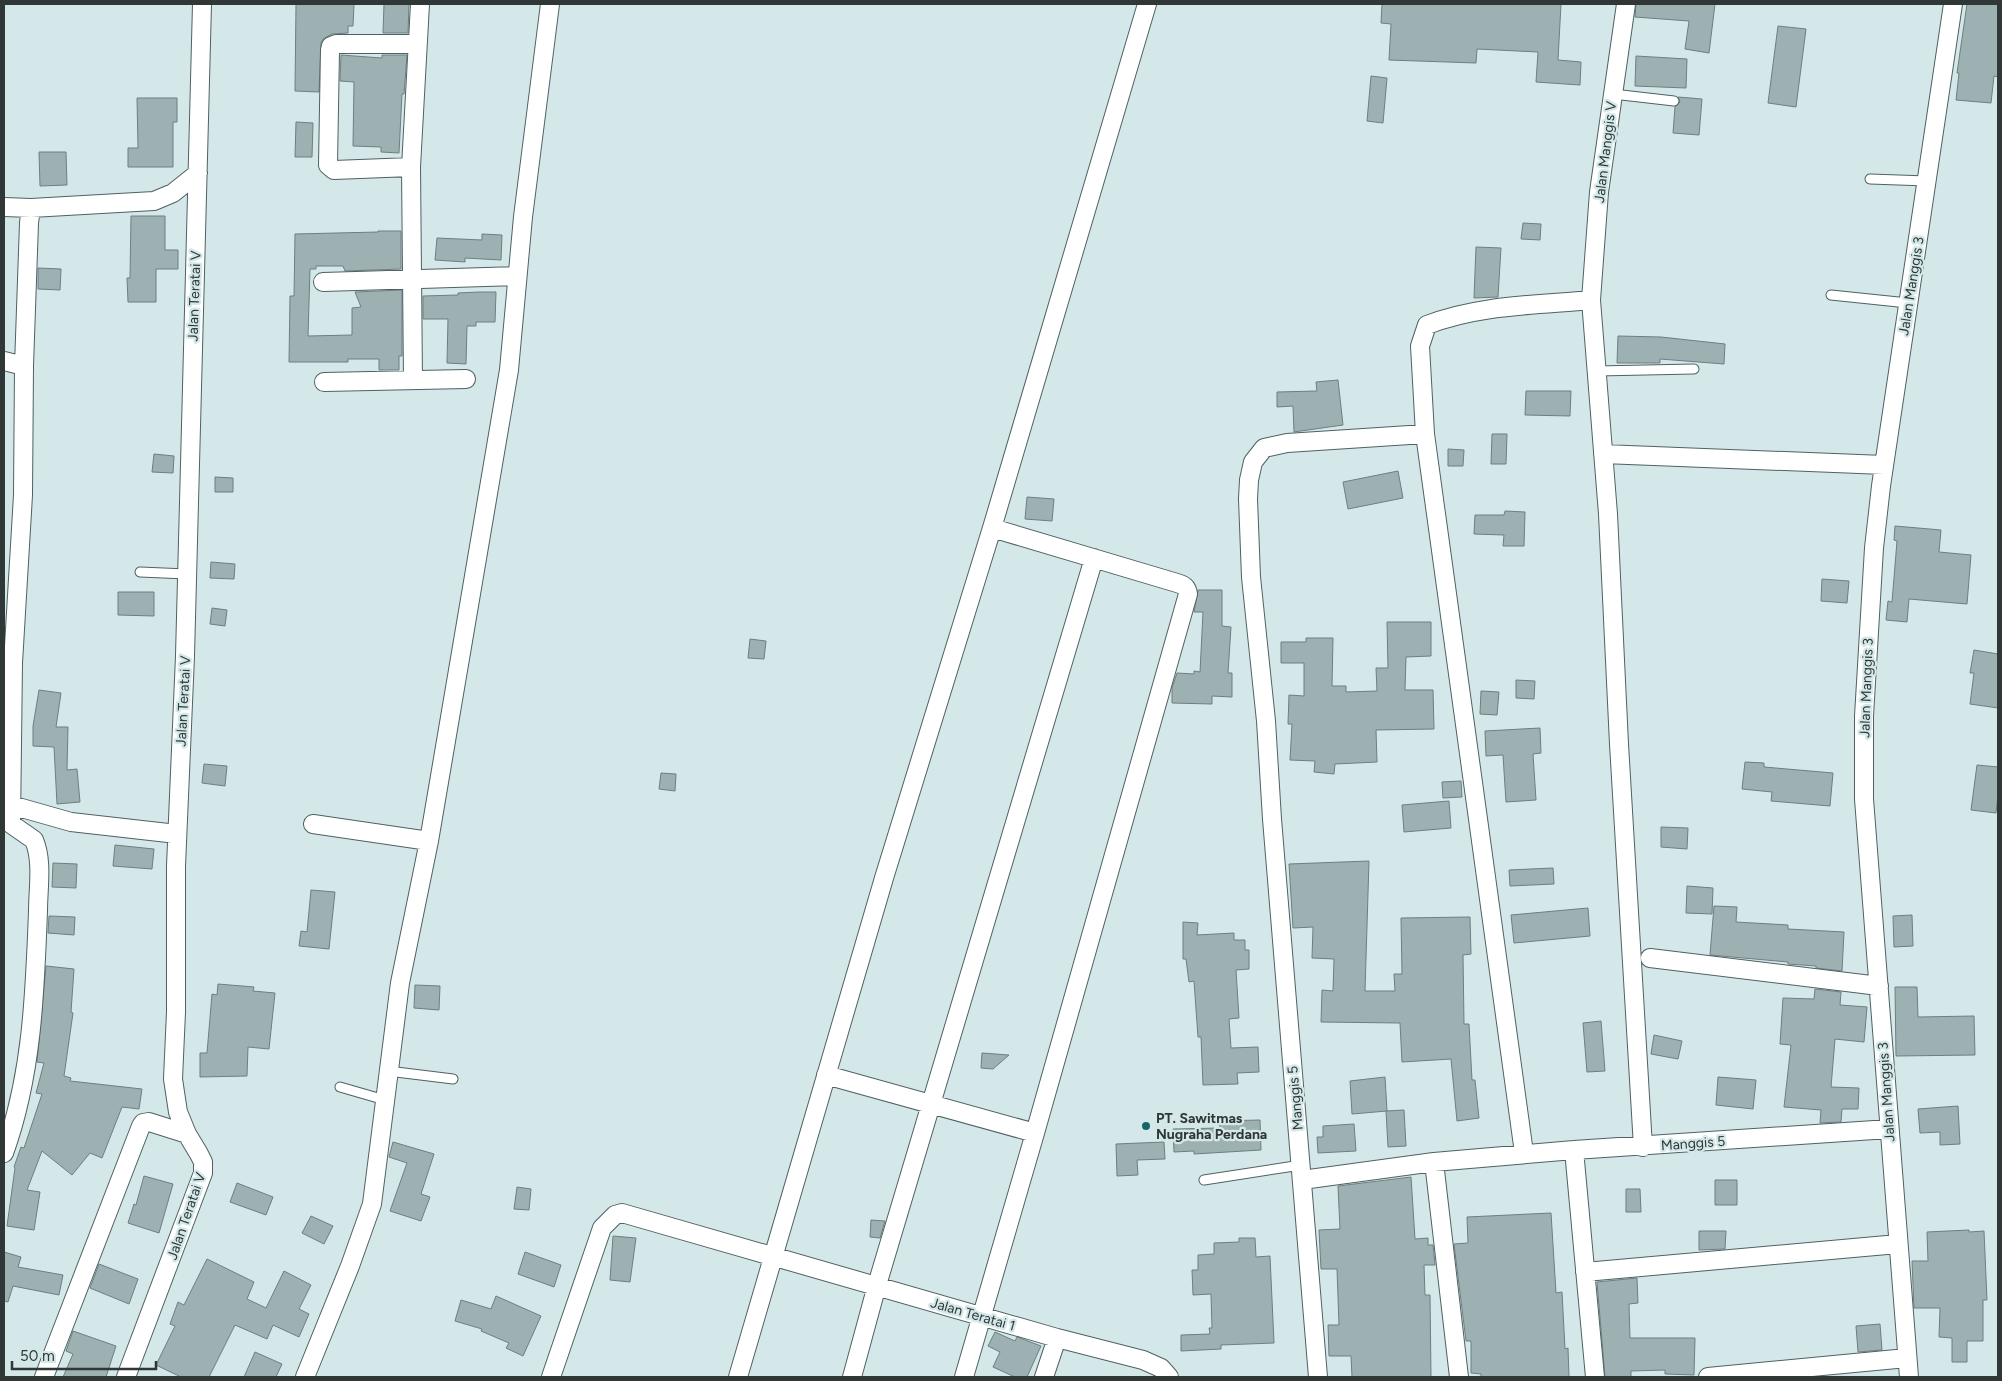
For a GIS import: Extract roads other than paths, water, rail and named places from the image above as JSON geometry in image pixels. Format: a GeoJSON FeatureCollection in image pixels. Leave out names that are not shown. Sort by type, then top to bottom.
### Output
{"type":"FeatureCollection","features":[{"type":"Feature","properties":{"kind":"street","name":"Jalan Teratai V"},"geometry":{"type":"LineString","coordinates":[[126,1377],[203,1173],[203,1162],[187,1134],[178,1112],[173,1079],[177,834],[187,574],[202,4]]}},
{"type":"Feature","properties":{"kind":"street"},"geometry":{"type":"LineString","coordinates":[[413,380],[411,167],[420,4]]}},
{"type":"Feature","properties":{"kind":"street"},"geometry":{"type":"LineString","coordinates":[[305,1377],[372,1204],[400,983],[429,841],[508,379],[524,208],[550,4]]}},
{"type":"Feature","properties":{"kind":"street"},"geometry":{"type":"LineString","coordinates":[[738,1377],[884,878],[992,528],[1147,4]]}},
{"type":"Feature","properties":{"kind":"street","name":"Jalan Manggis V"},"geometry":{"type":"LineString","coordinates":[[1626,4],[1599,192],[1591,300],[1603,454],[1643,1147]]}},
{"type":"Feature","properties":{"kind":"street","name":"Jalan Manggis 3"},"geometry":{"type":"LineString","coordinates":[[1909,1377],[1864,798],[1863,749],[1870,596],[1884,465],[1953,4]]}},
{"type":"Feature","properties":{"kind":"street"},"geometry":{"type":"LineString","coordinates":[[411,167],[330,169],[328,166],[330,50],[331,46],[336,44],[417,44]]}},
{"type":"Feature","properties":{"kind":"street"},"geometry":{"type":"LineString","coordinates":[[4,207],[31,208],[154,201],[173,193],[198,173]]}},
{"type":"Feature","properties":{"kind":"street"},"geometry":{"type":"LineString","coordinates":[[4,1153],[19,1106],[30,1041],[37,943],[39,858],[34,840],[7,824],[11,805],[9,641],[23,496],[24,366],[31,208]]}},
{"type":"Feature","properties":{"kind":"street"},"geometry":{"type":"LineString","coordinates":[[323,282],[517,276]]}},
{"type":"Feature","properties":{"kind":"street"},"geometry":{"type":"LineString","coordinates":[[1524,1153],[1425,434],[1420,346],[1427,325],[1446,317],[1476,311],[1591,300]]}},
{"type":"Feature","properties":{"kind":"street"},"geometry":{"type":"LineString","coordinates":[[4,361],[24,366]]}},
{"type":"Feature","properties":{"kind":"street"},"geometry":{"type":"LineString","coordinates":[[324,382],[466,379]]}},
{"type":"Feature","properties":{"kind":"street","name":"Manggis 5"},"geometry":{"type":"LineString","coordinates":[[1318,1377],[1272,819],[1266,720],[1251,577],[1249,480],[1253,462],[1264,448],[1287,443],[1425,434]]}},
{"type":"Feature","properties":{"kind":"street"},"geometry":{"type":"LineString","coordinates":[[1603,454],[1884,465]]}},
{"type":"Feature","properties":{"kind":"street"},"geometry":{"type":"LineString","coordinates":[[964,1377],[1188,594],[1184,585],[1178,582],[992,528]]}},
{"type":"Feature","properties":{"kind":"street"},"geometry":{"type":"LineString","coordinates":[[852,1377],[877,1285],[933,1104],[1094,558]]}},
{"type":"Feature","properties":{"kind":"street"},"geometry":{"type":"LineString","coordinates":[[11,805],[71,822],[177,834]]}},
{"type":"Feature","properties":{"kind":"street"},"geometry":{"type":"LineString","coordinates":[[313,824],[429,841]]}},
{"type":"Feature","properties":{"kind":"street"},"geometry":{"type":"LineString","coordinates":[[1650,958],[1879,986]]}},
{"type":"Feature","properties":{"kind":"street"},"geometry":{"type":"LineString","coordinates":[[826,1075],[1035,1133]]}},
{"type":"Feature","properties":{"kind":"street"},"geometry":{"type":"LineString","coordinates":[[44,1377],[141,1126],[143,1123],[149,1122],[187,1134]]}},
{"type":"Feature","properties":{"kind":"street","name":"Manggis 5"},"geometry":{"type":"LineString","coordinates":[[1301,1173],[1524,1153],[1643,1147],[1889,1129]]}},
{"type":"Feature","properties":{"kind":"street"},"geometry":{"type":"LineString","coordinates":[[1574,1150],[1595,1377]]}},
{"type":"Feature","properties":{"kind":"street"},"geometry":{"type":"LineString","coordinates":[[1434,1162],[1459,1377]]}},
{"type":"Feature","properties":{"kind":"street","name":"Jalan Teratai 1"},"geometry":{"type":"LineString","coordinates":[[551,1377],[602,1228],[615,1215],[629,1214],[1057,1338],[1143,1360],[1161,1368],[1169,1377]]}},
{"type":"Feature","properties":{"kind":"street"},"geometry":{"type":"LineString","coordinates":[[1585,1272],[1898,1244]]}},
{"type":"Feature","properties":{"kind":"street"},"geometry":{"type":"LineString","coordinates":[[1044,1377],[1057,1338]]}},
{"type":"Feature","properties":{"kind":"street"},"geometry":{"type":"LineString","coordinates":[[1708,1377],[1907,1358]]}},
{"type":"Feature","properties":{"kind":"lane"},"geometry":{"type":"LineString","coordinates":[[1613,94],[1674,101]]}},
{"type":"Feature","properties":{"kind":"lane"},"geometry":{"type":"LineString","coordinates":[[1870,179],[1927,181]]}},
{"type":"Feature","properties":{"kind":"lane"},"geometry":{"type":"LineString","coordinates":[[1831,295],[1908,303]]}},
{"type":"Feature","properties":{"kind":"lane"},"geometry":{"type":"LineString","coordinates":[[1596,371],[1694,369]]}},
{"type":"Feature","properties":{"kind":"lane"},"geometry":{"type":"LineString","coordinates":[[140,572],[187,574]]}},
{"type":"Feature","properties":{"kind":"lane"},"geometry":{"type":"LineString","coordinates":[[388,1071],[454,1079]]}},
{"type":"Feature","properties":{"kind":"lane"},"geometry":{"type":"LineString","coordinates":[[340,1087],[385,1100]]}},
{"type":"Feature","properties":{"kind":"lane"},"geometry":{"type":"LineString","coordinates":[[1204,1180],[1301,1173]]}},
{"type":"Feature","properties":{"kind":"place","name":"PT. Sawitmas Nugraha Perdana"},"geometry":{"type":"Point","coordinates":[1146,1126]}}]}
